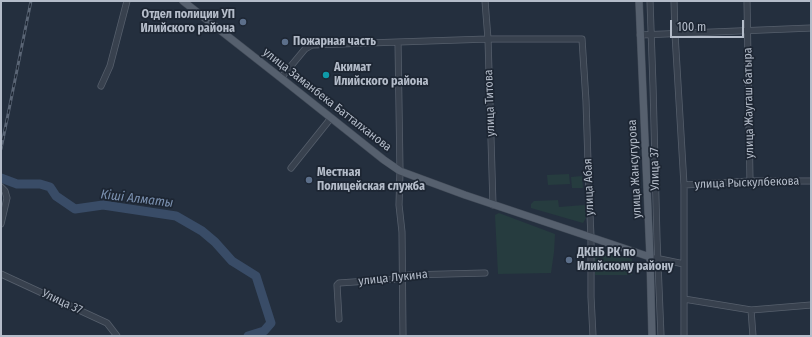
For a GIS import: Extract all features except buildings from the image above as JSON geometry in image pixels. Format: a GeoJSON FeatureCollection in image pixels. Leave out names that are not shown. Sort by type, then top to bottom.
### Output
{"type":"FeatureCollection","features":[{"type":"Feature","properties":{"kind":"main road","name":"улица Заманбека Батталханова"},"geometry":{"type":"LineString","coordinates":[[183,1],[384,160],[400,170],[493,205],[650,257]]}},
{"type":"Feature","properties":{"kind":"main road","name":"улица Жансугурова"},"geometry":{"type":"LineString","coordinates":[[639,1],[652,336]]}},
{"type":"Feature","properties":{"kind":"street"},"geometry":{"type":"LineString","coordinates":[[101,86],[110,66],[127,1]]}},
{"type":"Feature","properties":{"kind":"street","name":"улица Титова"},"geometry":{"type":"LineString","coordinates":[[486,1],[493,205]]}},
{"type":"Feature","properties":{"kind":"street","name":"Улица 37"},"geometry":{"type":"LineString","coordinates":[[650,1],[661,336]]}},
{"type":"Feature","properties":{"kind":"street"},"geometry":{"type":"LineString","coordinates":[[674,1],[674,34],[684,185],[684,336]]}},
{"type":"Feature","properties":{"kind":"street","name":"улица Жаугаш батыра"},"geometry":{"type":"LineString","coordinates":[[747,1],[750,181]]}},
{"type":"Feature","properties":{"kind":"street"},"geometry":{"type":"LineString","coordinates":[[640,35],[811,28]]}},
{"type":"Feature","properties":{"kind":"street"},"geometry":{"type":"LineString","coordinates":[[281,78],[305,49],[312,45],[488,39]]}},
{"type":"Feature","properties":{"kind":"street","name":"улица Абая"},"geometry":{"type":"LineString","coordinates":[[488,39],[582,39],[586,101],[593,336]]}},
{"type":"Feature","properties":{"kind":"street"},"geometry":{"type":"LineString","coordinates":[[398,42],[400,170],[399,205],[402,232],[403,336]]}},
{"type":"Feature","properties":{"kind":"street"},"geometry":{"type":"LineString","coordinates":[[291,168],[331,118]]}},
{"type":"Feature","properties":{"kind":"street","name":"улица Рыскулбекова"},"geometry":{"type":"LineString","coordinates":[[684,185],[750,181],[811,181]]}},
{"type":"Feature","properties":{"kind":"street"},"geometry":{"type":"LineString","coordinates":[[1,187],[5,191],[7,198],[1,224]]}},
{"type":"Feature","properties":{"kind":"street"},"geometry":{"type":"LineString","coordinates":[[650,257],[684,264]]}},
{"type":"Feature","properties":{"kind":"street","name":"улица Лукина"},"geometry":{"type":"LineString","coordinates":[[339,320],[337,286],[340,283],[397,279],[408,275],[485,273]]}},
{"type":"Feature","properties":{"kind":"street","name":"Улица 37"},"geometry":{"type":"LineString","coordinates":[[1,274],[107,323],[117,336]]}},
{"type":"Feature","properties":{"kind":"street"},"geometry":{"type":"LineString","coordinates":[[684,299],[752,310],[811,305]]}},
{"type":"Feature","properties":{"kind":"street"},"geometry":{"type":"LineString","coordinates":[[752,310],[753,336]]}},
{"type":"Feature","properties":{"kind":"green space"},"geometry":{"type":"Polygon","coordinates":[[[569,174],[570,184],[548,185],[547,175],[569,174]]]}},
{"type":"Feature","properties":{"kind":"green space"},"geometry":{"type":"Polygon","coordinates":[[[582,176],[583,188],[572,188],[571,177],[582,176]]]}},
{"type":"Feature","properties":{"kind":"green space"},"geometry":{"type":"Polygon","coordinates":[[[558,200],[559,207],[584,205],[587,207],[586,218],[583,223],[531,208],[531,204],[534,201],[558,200]]]}},
{"type":"Feature","properties":{"kind":"green space"},"geometry":{"type":"Polygon","coordinates":[[[499,213],[555,234],[551,273],[498,274],[495,215],[499,213]]]}},
{"type":"Feature","properties":{"kind":"green space"},"geometry":{"type":"Polygon","coordinates":[[[594,246],[632,259],[632,275],[595,275],[594,246]]]}},
{"type":"Feature","properties":{"kind":"waterway","name":"Кіші Алматы"},"geometry":{"type":"LineString","coordinates":[[1,178],[17,184],[40,184],[50,187],[56,196],[75,209],[103,205],[176,216],[202,231],[215,242],[232,261],[256,276],[271,323],[264,331],[248,336]]}},
{"type":"Feature","properties":{"kind":"railway"},"geometry":{"type":"LineString","coordinates":[[1,149],[31,1]]}},
{"type":"Feature","properties":{"kind":"place","name":"Отдел полиции УП Илийского района"},"geometry":{"type":"Point","coordinates":[243,22]}},
{"type":"Feature","properties":{"kind":"place","name":"Пожарная часть"},"geometry":{"type":"Point","coordinates":[285,42]}},
{"type":"Feature","properties":{"kind":"place","name":"Акимат Илийского района"},"geometry":{"type":"Point","coordinates":[326,75]}},
{"type":"Feature","properties":{"kind":"place","name":"Местная Полицейская служба"},"geometry":{"type":"Point","coordinates":[309,180]}},
{"type":"Feature","properties":{"kind":"place","name":"ДКНБ РК по Илийскому району"},"geometry":{"type":"Point","coordinates":[569,260]}}]}
